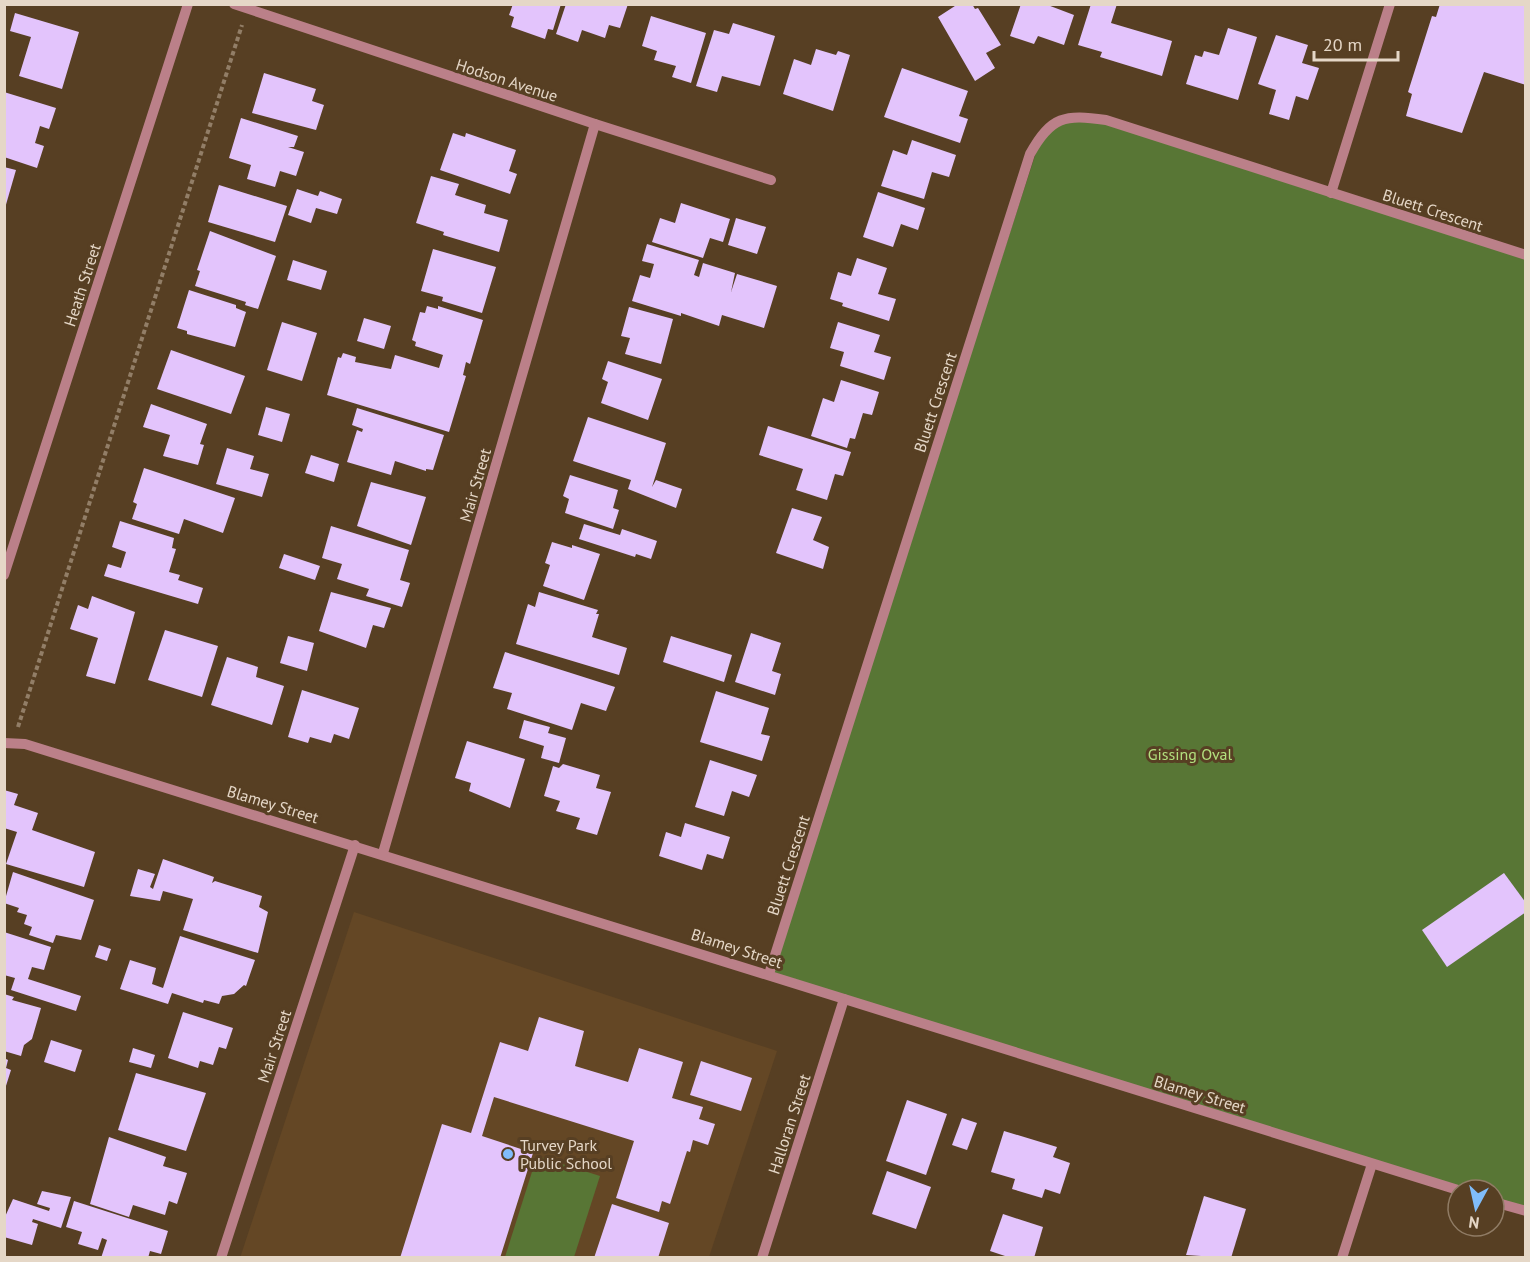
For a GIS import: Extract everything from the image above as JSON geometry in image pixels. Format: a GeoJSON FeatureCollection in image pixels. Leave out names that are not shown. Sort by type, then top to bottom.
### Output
{"type":"FeatureCollection","features":[{"type":"Feature","properties":{"kind":"street","name":"Heath Street"},"geometry":{"type":"LineString","coordinates":[[4,575],[188,4]]}},
{"type":"Feature","properties":{"kind":"street","name":"Hodson Avenue"},"geometry":{"type":"LineString","coordinates":[[234,4],[594,124],[771,180]]}},
{"type":"Feature","properties":{"kind":"street"},"geometry":{"type":"LineString","coordinates":[[1331,193],[1390,4]]}},
{"type":"Feature","properties":{"kind":"street","name":"Bluett Crescent"},"geometry":{"type":"LineString","coordinates":[[769,974],[1030,154],[1043,131],[1060,120],[1079,116],[1106,120],[1526,255]]}},
{"type":"Feature","properties":{"kind":"street","name":"Mair Street"},"geometry":{"type":"LineString","coordinates":[[383,853],[594,124]]}},
{"type":"Feature","properties":{"kind":"street","name":"Blamey Street"},"geometry":{"type":"LineString","coordinates":[[4,742],[25,744],[383,853],[1446,1186]]}},
{"type":"Feature","properties":{"kind":"street","name":"Mair Street"},"geometry":{"type":"LineString","coordinates":[[221,1257],[355,845]]}},
{"type":"Feature","properties":{"kind":"street","name":"Halloran Street"},"geometry":{"type":"LineString","coordinates":[[762,1257],[844,999]]}},
{"type":"Feature","properties":{"kind":"street"},"geometry":{"type":"LineString","coordinates":[[1342,1257],[1372,1164]]}},
{"type":"Feature","properties":{"kind":"street"},"geometry":{"type":"LineString","coordinates":[[1506,1205],[1526,1211]]}},
{"type":"Feature","properties":{"kind":"path"},"geometry":{"type":"LineString","coordinates":[[20,720],[240,31]]}},
{"type":"Feature","properties":{"kind":"shaded area","name":"Turvey Park Public School"},"geometry":{"type":"Polygon","coordinates":[[[354,912],[777,1051],[709,1257],[240,1258],[354,912]]]}},
{"type":"Feature","properties":{"kind":"green space","name":"Gissing Oval"},"geometry":{"type":"Polygon","coordinates":[[[1079,116],[1525,255],[1525,1211],[1506,1205],[1506,1178],[1446,1178],[1446,1186],[769,974],[1043,131],[1079,116]]]}},
{"type":"Feature","properties":{"kind":"green space"},"geometry":{"type":"Polygon","coordinates":[[[537,1156],[600,1176],[574,1257],[505,1257],[537,1156]]]}},
{"type":"Feature","properties":{"kind":"building"},"geometry":{"type":"Polygon","coordinates":[[[513,4],[561,4],[553,30],[548,29],[545,39],[511,27],[514,17],[509,15],[513,4]]]}},
{"type":"Feature","properties":{"kind":"building"},"geometry":{"type":"Polygon","coordinates":[[[566,4],[628,4],[620,28],[609,25],[605,38],[582,30],[578,42],[556,34],[566,4]]]}},
{"type":"Feature","properties":{"kind":"building"},"geometry":{"type":"Polygon","coordinates":[[[958,4],[972,4],[975,9],[978,8],[1001,45],[986,53],[995,68],[975,81],[938,17],[958,4]]]}},
{"type":"Feature","properties":{"kind":"building"},"geometry":{"type":"Polygon","coordinates":[[[1021,4],[1045,4],[1074,15],[1064,45],[1038,36],[1034,44],[1010,36],[1021,4]]]}},
{"type":"Feature","properties":{"kind":"building"},"geometry":{"type":"Polygon","coordinates":[[[1091,4],[1117,4],[1111,23],[1172,41],[1162,76],[1100,57],[1102,52],[1078,45],[1091,4]]]}},
{"type":"Feature","properties":{"kind":"building"},"geometry":{"type":"Polygon","coordinates":[[[1440,4],[1526,4],[1526,85],[1484,72],[1462,133],[1406,116],[1412,94],[1408,92],[1432,16],[1436,17],[1440,4]]]}},
{"type":"Feature","properties":{"kind":"building"},"geometry":{"type":"Polygon","coordinates":[[[15,13],[79,32],[62,89],[19,76],[31,37],[10,31],[15,13]]]}},
{"type":"Feature","properties":{"kind":"building"},"geometry":{"type":"Polygon","coordinates":[[[651,16],[706,33],[691,83],[672,77],[676,66],[654,60],[657,51],[642,46],[651,16]]]}},
{"type":"Feature","properties":{"kind":"building"},"geometry":{"type":"Polygon","coordinates":[[[733,23],[775,36],[760,86],[722,76],[717,92],[696,86],[714,30],[729,34],[733,23]]]}},
{"type":"Feature","properties":{"kind":"building"},"geometry":{"type":"Polygon","coordinates":[[[1228,28],[1257,37],[1238,100],[1186,84],[1195,55],[1202,57],[1204,51],[1219,55],[1228,28]]]}},
{"type":"Feature","properties":{"kind":"building"},"geometry":{"type":"Polygon","coordinates":[[[1276,35],[1308,45],[1302,63],[1319,68],[1308,100],[1296,96],[1289,120],[1269,114],[1276,90],[1258,84],[1276,35]]]}},
{"type":"Feature","properties":{"kind":"building"},"geometry":{"type":"Polygon","coordinates":[[[816,49],[836,55],[838,51],[850,55],[833,111],[783,94],[794,59],[811,65],[816,49]]]}},
{"type":"Feature","properties":{"kind":"building"},"geometry":{"type":"Polygon","coordinates":[[[902,68],[968,91],[959,116],[968,119],[960,143],[884,117],[902,68]]]}},
{"type":"Feature","properties":{"kind":"building"},"geometry":{"type":"Polygon","coordinates":[[[264,73],[316,89],[312,101],[324,105],[316,130],[252,113],[264,73]]]}},
{"type":"Feature","properties":{"kind":"building"},"geometry":{"type":"Polygon","coordinates":[[[4,92],[56,108],[49,129],[40,126],[35,143],[44,146],[37,168],[4,157],[4,92]]]}},
{"type":"Feature","properties":{"kind":"building"},"geometry":{"type":"Polygon","coordinates":[[[241,118],[298,136],[294,147],[288,147],[304,152],[296,176],[280,171],[275,187],[247,179],[251,165],[229,158],[241,118]]]}},
{"type":"Feature","properties":{"kind":"building"},"geometry":{"type":"Polygon","coordinates":[[[453,133],[465,137],[466,133],[516,150],[509,171],[517,174],[510,194],[440,170],[453,133]]]}},
{"type":"Feature","properties":{"kind":"building"},"geometry":{"type":"Polygon","coordinates":[[[912,140],[956,155],[949,177],[932,172],[924,199],[881,186],[893,150],[907,155],[912,140]]]}},
{"type":"Feature","properties":{"kind":"building"},"geometry":{"type":"Polygon","coordinates":[[[4,167],[16,170],[5,208],[4,208],[4,167]]]}},
{"type":"Feature","properties":{"kind":"building"},"geometry":{"type":"Polygon","coordinates":[[[431,176],[459,184],[455,195],[486,205],[484,213],[508,220],[499,252],[443,235],[444,232],[416,223],[431,176]]]}},
{"type":"Feature","properties":{"kind":"building"},"geometry":{"type":"Polygon","coordinates":[[[219,185],[287,206],[275,242],[208,222],[219,185]]]}},
{"type":"Feature","properties":{"kind":"building"},"geometry":{"type":"Polygon","coordinates":[[[297,189],[318,196],[320,191],[342,199],[337,214],[316,208],[311,223],[288,215],[297,189]]]}},
{"type":"Feature","properties":{"kind":"building"},"geometry":{"type":"Polygon","coordinates":[[[878,192],[925,208],[918,230],[901,224],[893,247],[863,237],[878,192]]]}},
{"type":"Feature","properties":{"kind":"building"},"geometry":{"type":"Polygon","coordinates":[[[681,203],[730,219],[723,242],[710,238],[703,258],[652,242],[660,218],[675,223],[681,203]]]}},
{"type":"Feature","properties":{"kind":"building"},"geometry":{"type":"Polygon","coordinates":[[[736,218],[766,227],[757,254],[728,245],[736,218]]]}},
{"type":"Feature","properties":{"kind":"building"},"geometry":{"type":"Polygon","coordinates":[[[210,231],[276,256],[258,309],[245,305],[246,302],[195,286],[200,271],[197,270],[210,231]]]}},
{"type":"Feature","properties":{"kind":"building"},"geometry":{"type":"Polygon","coordinates":[[[647,244],[699,260],[694,275],[699,277],[703,263],[735,273],[731,292],[737,274],[777,286],[764,328],[722,315],[719,326],[681,313],[681,316],[632,301],[640,275],[650,278],[654,264],[642,261],[647,244]]]}},
{"type":"Feature","properties":{"kind":"building"},"geometry":{"type":"Polygon","coordinates":[[[433,249],[496,267],[482,313],[442,301],[443,297],[421,291],[433,249]]]}},
{"type":"Feature","properties":{"kind":"building"},"geometry":{"type":"Polygon","coordinates":[[[857,258],[887,268],[878,294],[896,299],[889,321],[842,306],[843,303],[830,299],[838,272],[851,276],[857,258]]]}},
{"type":"Feature","properties":{"kind":"building"},"geometry":{"type":"Polygon","coordinates":[[[293,260],[327,271],[321,290],[287,280],[293,260]]]}},
{"type":"Feature","properties":{"kind":"building"},"geometry":{"type":"Polygon","coordinates":[[[189,290],[236,305],[236,308],[246,312],[235,347],[187,334],[187,331],[177,328],[189,290]]]}},
{"type":"Feature","properties":{"kind":"building"},"geometry":{"type":"Polygon","coordinates":[[[427,306],[438,309],[438,306],[483,320],[470,364],[466,362],[463,375],[466,376],[449,432],[327,395],[338,357],[341,358],[343,353],[356,357],[355,362],[391,369],[395,355],[439,368],[443,355],[415,346],[416,342],[412,340],[420,312],[425,313],[427,306]]]}},
{"type":"Feature","properties":{"kind":"building"},"geometry":{"type":"Polygon","coordinates":[[[629,307],[673,319],[661,364],[625,354],[630,338],[621,336],[629,307]]]}},
{"type":"Feature","properties":{"kind":"building"},"geometry":{"type":"Polygon","coordinates":[[[364,318],[391,326],[384,349],[357,341],[364,318]]]}},
{"type":"Feature","properties":{"kind":"building"},"geometry":{"type":"Polygon","coordinates":[[[282,322],[317,333],[302,381],[267,370],[282,322]]]}},
{"type":"Feature","properties":{"kind":"building"},"geometry":{"type":"Polygon","coordinates":[[[838,322],[880,335],[874,352],[891,357],[884,380],[840,366],[844,352],[830,348],[838,322]]]}},
{"type":"Feature","properties":{"kind":"building"},"geometry":{"type":"Polygon","coordinates":[[[171,350],[245,376],[231,414],[157,389],[171,350]]]}},
{"type":"Feature","properties":{"kind":"building"},"geometry":{"type":"Polygon","coordinates":[[[608,361],[662,379],[648,420],[601,403],[608,382],[602,379],[608,361]]]}},
{"type":"Feature","properties":{"kind":"building"},"geometry":{"type":"Polygon","coordinates":[[[841,380],[879,392],[872,415],[863,413],[855,439],[850,438],[847,448],[811,436],[823,398],[834,402],[841,380]]]}},
{"type":"Feature","properties":{"kind":"building"},"geometry":{"type":"Polygon","coordinates":[[[151,404],[207,424],[200,444],[204,445],[198,465],[163,456],[170,435],[143,427],[151,404]]]}},
{"type":"Feature","properties":{"kind":"building"},"geometry":{"type":"Polygon","coordinates":[[[266,407],[290,414],[282,442],[258,435],[266,407]]]}},
{"type":"Feature","properties":{"kind":"building"},"geometry":{"type":"Polygon","coordinates":[[[357,408],[444,435],[433,470],[426,469],[426,471],[395,461],[391,475],[347,462],[357,430],[362,432],[363,429],[352,425],[357,408]]]}},
{"type":"Feature","properties":{"kind":"building"},"geometry":{"type":"Polygon","coordinates":[[[588,417],[666,443],[652,487],[656,480],[682,489],[676,508],[628,489],[631,480],[573,461],[588,417]]]}},
{"type":"Feature","properties":{"kind":"building"},"geometry":{"type":"Polygon","coordinates":[[[768,426],[851,452],[843,476],[835,474],[827,500],[796,490],[803,469],[759,455],[768,426]]]}},
{"type":"Feature","properties":{"kind":"building"},"geometry":{"type":"Polygon","coordinates":[[[227,448],[254,456],[250,469],[269,474],[262,497],[216,484],[227,448]]]}},
{"type":"Feature","properties":{"kind":"building"},"geometry":{"type":"Polygon","coordinates":[[[311,455],[339,464],[334,482],[305,473],[311,455]]]}},
{"type":"Feature","properties":{"kind":"building"},"geometry":{"type":"Polygon","coordinates":[[[144,468],[235,498],[223,533],[184,519],[179,534],[132,519],[137,504],[133,502],[144,468]]]}},
{"type":"Feature","properties":{"kind":"building"},"geometry":{"type":"Polygon","coordinates":[[[570,475],[618,490],[613,508],[619,510],[613,529],[565,513],[569,499],[563,496],[570,475]]]}},
{"type":"Feature","properties":{"kind":"building"},"geometry":{"type":"Polygon","coordinates":[[[371,482],[426,497],[411,545],[357,526],[371,482]]]}},
{"type":"Feature","properties":{"kind":"building"},"geometry":{"type":"Polygon","coordinates":[[[792,508],[822,517],[813,540],[829,547],[823,569],[776,553],[792,508]]]}},
{"type":"Feature","properties":{"kind":"building"},"geometry":{"type":"Polygon","coordinates":[[[120,521],[174,538],[172,548],[176,549],[169,572],[180,575],[178,580],[203,588],[198,604],[104,576],[108,564],[121,568],[126,552],[112,547],[120,521]]]}},
{"type":"Feature","properties":{"kind":"building"},"geometry":{"type":"Polygon","coordinates":[[[584,524],[620,535],[622,529],[657,541],[651,559],[636,554],[635,557],[579,539],[584,524]]]}},
{"type":"Feature","properties":{"kind":"building"},"geometry":{"type":"Polygon","coordinates":[[[331,526],[409,550],[400,580],[410,583],[402,607],[366,596],[369,589],[337,579],[342,564],[322,558],[331,526]]]}},
{"type":"Feature","properties":{"kind":"building"},"geometry":{"type":"Polygon","coordinates":[[[552,542],[572,548],[572,545],[600,554],[584,600],[543,586],[550,565],[545,563],[552,542]]]}},
{"type":"Feature","properties":{"kind":"building"},"geometry":{"type":"Polygon","coordinates":[[[284,554],[320,566],[315,580],[279,568],[284,554]]]}},
{"type":"Feature","properties":{"kind":"building"},"geometry":{"type":"Polygon","coordinates":[[[331,592],[391,608],[384,628],[373,625],[366,648],[319,631],[331,592]]]}},
{"type":"Feature","properties":{"kind":"building"},"geometry":{"type":"Polygon","coordinates":[[[539,592],[598,610],[596,614],[599,614],[592,637],[627,648],[619,675],[516,644],[528,604],[535,607],[539,592]]]}},
{"type":"Feature","properties":{"kind":"building"},"geometry":{"type":"Polygon","coordinates":[[[92,596],[135,612],[115,684],[86,676],[98,638],[70,629],[78,605],[88,609],[92,596]]]}},
{"type":"Feature","properties":{"kind":"building"},"geometry":{"type":"Polygon","coordinates":[[[165,630],[218,646],[202,697],[148,680],[165,630]]]}},
{"type":"Feature","properties":{"kind":"building"},"geometry":{"type":"Polygon","coordinates":[[[751,633],[781,643],[772,671],[781,674],[775,695],[735,682],[751,633]]]}},
{"type":"Feature","properties":{"kind":"building"},"geometry":{"type":"Polygon","coordinates":[[[288,636],[314,643],[307,671],[280,663],[288,636]]]}},
{"type":"Feature","properties":{"kind":"building"},"geometry":{"type":"Polygon","coordinates":[[[671,636],[732,655],[724,682],[663,662],[671,636]]]}},
{"type":"Feature","properties":{"kind":"building"},"geometry":{"type":"Polygon","coordinates":[[[505,652],[615,687],[606,711],[581,703],[572,730],[507,709],[512,693],[493,688],[505,652]]]}},
{"type":"Feature","properties":{"kind":"building"},"geometry":{"type":"Polygon","coordinates":[[[227,657],[258,667],[256,677],[284,686],[272,725],[211,705],[227,657]]]}},
{"type":"Feature","properties":{"kind":"building"},"geometry":{"type":"Polygon","coordinates":[[[302,690],[359,708],[349,739],[334,734],[331,743],[310,737],[308,743],[288,737],[302,690]]]}},
{"type":"Feature","properties":{"kind":"building"},"geometry":{"type":"Polygon","coordinates":[[[716,691],[769,708],[761,734],[770,736],[762,761],[700,742],[716,691]]]}},
{"type":"Feature","properties":{"kind":"building"},"geometry":{"type":"Polygon","coordinates":[[[524,720],[550,727],[548,733],[566,738],[559,763],[541,758],[544,746],[519,738],[524,720]]]}},
{"type":"Feature","properties":{"kind":"building"},"geometry":{"type":"Polygon","coordinates":[[[467,741],[525,759],[510,808],[469,791],[471,783],[455,778],[467,741]]]}},
{"type":"Feature","properties":{"kind":"building"},"geometry":{"type":"Polygon","coordinates":[[[710,760],[757,775],[749,797],[732,791],[724,816],[695,807],[710,760]]]}},
{"type":"Feature","properties":{"kind":"building"},"geometry":{"type":"Polygon","coordinates":[[[563,764],[600,775],[596,788],[611,792],[597,835],[576,829],[580,818],[556,811],[560,801],[544,796],[553,766],[559,768],[563,764]]]}},
{"type":"Feature","properties":{"kind":"building"},"geometry":{"type":"Polygon","coordinates":[[[4,790],[18,794],[14,805],[38,813],[32,830],[95,852],[84,887],[6,864],[17,832],[4,828],[4,790]]]}},
{"type":"Feature","properties":{"kind":"building"},"geometry":{"type":"Polygon","coordinates":[[[685,823],[730,837],[723,859],[707,854],[702,870],[659,856],[666,832],[681,837],[685,823]]]}},
{"type":"Feature","properties":{"kind":"building"},"geometry":{"type":"Polygon","coordinates":[[[163,859],[214,877],[212,883],[215,881],[262,896],[259,907],[268,912],[258,953],[183,930],[193,899],[163,891],[160,901],[130,896],[138,869],[155,874],[150,887],[153,889],[163,859]]]}},
{"type":"Feature","properties":{"kind":"building"},"geometry":{"type":"Polygon","coordinates":[[[13,872],[94,900],[81,940],[56,935],[53,943],[29,935],[32,927],[24,924],[27,915],[17,912],[19,908],[4,903],[13,872]]]}},
{"type":"Feature","properties":{"kind":"building"},"geometry":{"type":"Polygon","coordinates":[[[1504,873],[1526,903],[1526,912],[1447,967],[1422,930],[1504,873]]]}},
{"type":"Feature","properties":{"kind":"building"},"geometry":{"type":"Polygon","coordinates":[[[4,932],[51,947],[44,970],[32,967],[28,979],[81,996],[76,1011],[11,990],[15,978],[4,975],[4,932]]]}},
{"type":"Feature","properties":{"kind":"building"},"geometry":{"type":"Polygon","coordinates":[[[180,936],[255,960],[246,986],[244,985],[234,994],[222,996],[219,1004],[204,1000],[203,1003],[172,993],[168,1004],[120,989],[130,960],[156,968],[152,984],[163,988],[180,936]]]}},
{"type":"Feature","properties":{"kind":"building"},"geometry":{"type":"Polygon","coordinates":[[[99,945],[111,949],[107,961],[95,957],[99,945]]]}},
{"type":"Feature","properties":{"kind":"building"},"geometry":{"type":"Polygon","coordinates":[[[4,994],[14,997],[12,1000],[41,1008],[32,1039],[24,1045],[21,1056],[4,1051],[4,994]]]}},
{"type":"Feature","properties":{"kind":"building"},"geometry":{"type":"Polygon","coordinates":[[[183,1012],[233,1028],[226,1049],[219,1047],[213,1065],[200,1061],[198,1068],[168,1058],[183,1012]]]}},
{"type":"Feature","properties":{"kind":"building"},"geometry":{"type":"Polygon","coordinates":[[[539,1017],[584,1031],[575,1066],[628,1082],[639,1048],[683,1062],[672,1098],[703,1107],[699,1119],[715,1124],[708,1145],[693,1140],[690,1152],[687,1151],[670,1204],[662,1201],[659,1212],[616,1198],[634,1141],[494,1097],[482,1136],[533,1153],[500,1258],[400,1258],[442,1124],[471,1133],[500,1042],[528,1051],[539,1017]]]}},
{"type":"Feature","properties":{"kind":"building"},"geometry":{"type":"Polygon","coordinates":[[[51,1040],[82,1050],[75,1072],[44,1062],[51,1040]]]}},
{"type":"Feature","properties":{"kind":"building"},"geometry":{"type":"Polygon","coordinates":[[[133,1048],[155,1055],[151,1068],[129,1062],[133,1048]]]}},
{"type":"Feature","properties":{"kind":"building"},"geometry":{"type":"Polygon","coordinates":[[[4,1058],[8,1060],[6,1068],[11,1070],[5,1089],[4,1058]]]}},
{"type":"Feature","properties":{"kind":"building"},"geometry":{"type":"Polygon","coordinates":[[[701,1061],[752,1078],[741,1111],[690,1095],[701,1061]]]}},
{"type":"Feature","properties":{"kind":"building"},"geometry":{"type":"Polygon","coordinates":[[[136,1073],[206,1093],[186,1151],[118,1130],[136,1073]]]}},
{"type":"Feature","properties":{"kind":"building"},"geometry":{"type":"Polygon","coordinates":[[[907,1100],[947,1114],[926,1175],[886,1161],[907,1100]]]}},
{"type":"Feature","properties":{"kind":"building"},"geometry":{"type":"Polygon","coordinates":[[[962,1118],[977,1123],[967,1150],[952,1145],[962,1118]]]}},
{"type":"Feature","properties":{"kind":"building"},"geometry":{"type":"Polygon","coordinates":[[[1004,1131],[1057,1147],[1053,1157],[1070,1163],[1060,1194],[1045,1189],[1042,1198],[1012,1189],[1015,1179],[991,1172],[1004,1131]]]}},
{"type":"Feature","properties":{"kind":"building"},"geometry":{"type":"Polygon","coordinates":[[[109,1137],[166,1157],[163,1166],[187,1173],[177,1204],[169,1201],[165,1215],[133,1205],[129,1217],[90,1204],[109,1137]]]}},
{"type":"Feature","properties":{"kind":"building"},"geometry":{"type":"Polygon","coordinates":[[[887,1171],[931,1187],[916,1229],[872,1214],[887,1171]]]}},
{"type":"Feature","properties":{"kind":"building"},"geometry":{"type":"Polygon","coordinates":[[[42,1191],[71,1197],[61,1228],[33,1219],[32,1222],[38,1224],[32,1245],[4,1237],[4,1219],[13,1199],[49,1211],[50,1208],[37,1204],[42,1191]]]}},
{"type":"Feature","properties":{"kind":"building"},"geometry":{"type":"Polygon","coordinates":[[[1204,1196],[1246,1209],[1231,1258],[1186,1255],[1204,1196]]]}},
{"type":"Feature","properties":{"kind":"building"},"geometry":{"type":"Polygon","coordinates":[[[74,1201],[168,1231],[161,1254],[150,1251],[148,1258],[101,1258],[107,1240],[102,1238],[98,1250],[78,1244],[82,1232],[66,1227],[74,1201]]]}},
{"type":"Feature","properties":{"kind":"building"},"geometry":{"type":"Polygon","coordinates":[[[612,1204],[669,1223],[658,1258],[594,1258],[612,1204]]]}},
{"type":"Feature","properties":{"kind":"building"},"geometry":{"type":"Polygon","coordinates":[[[1003,1214],[1043,1227],[1034,1258],[1011,1258],[990,1251],[1003,1214]]]}},
{"type":"Feature","properties":{"kind":"place","name":"Turvey Park Public School"},"geometry":{"type":"Point","coordinates":[508,1154]}}]}
